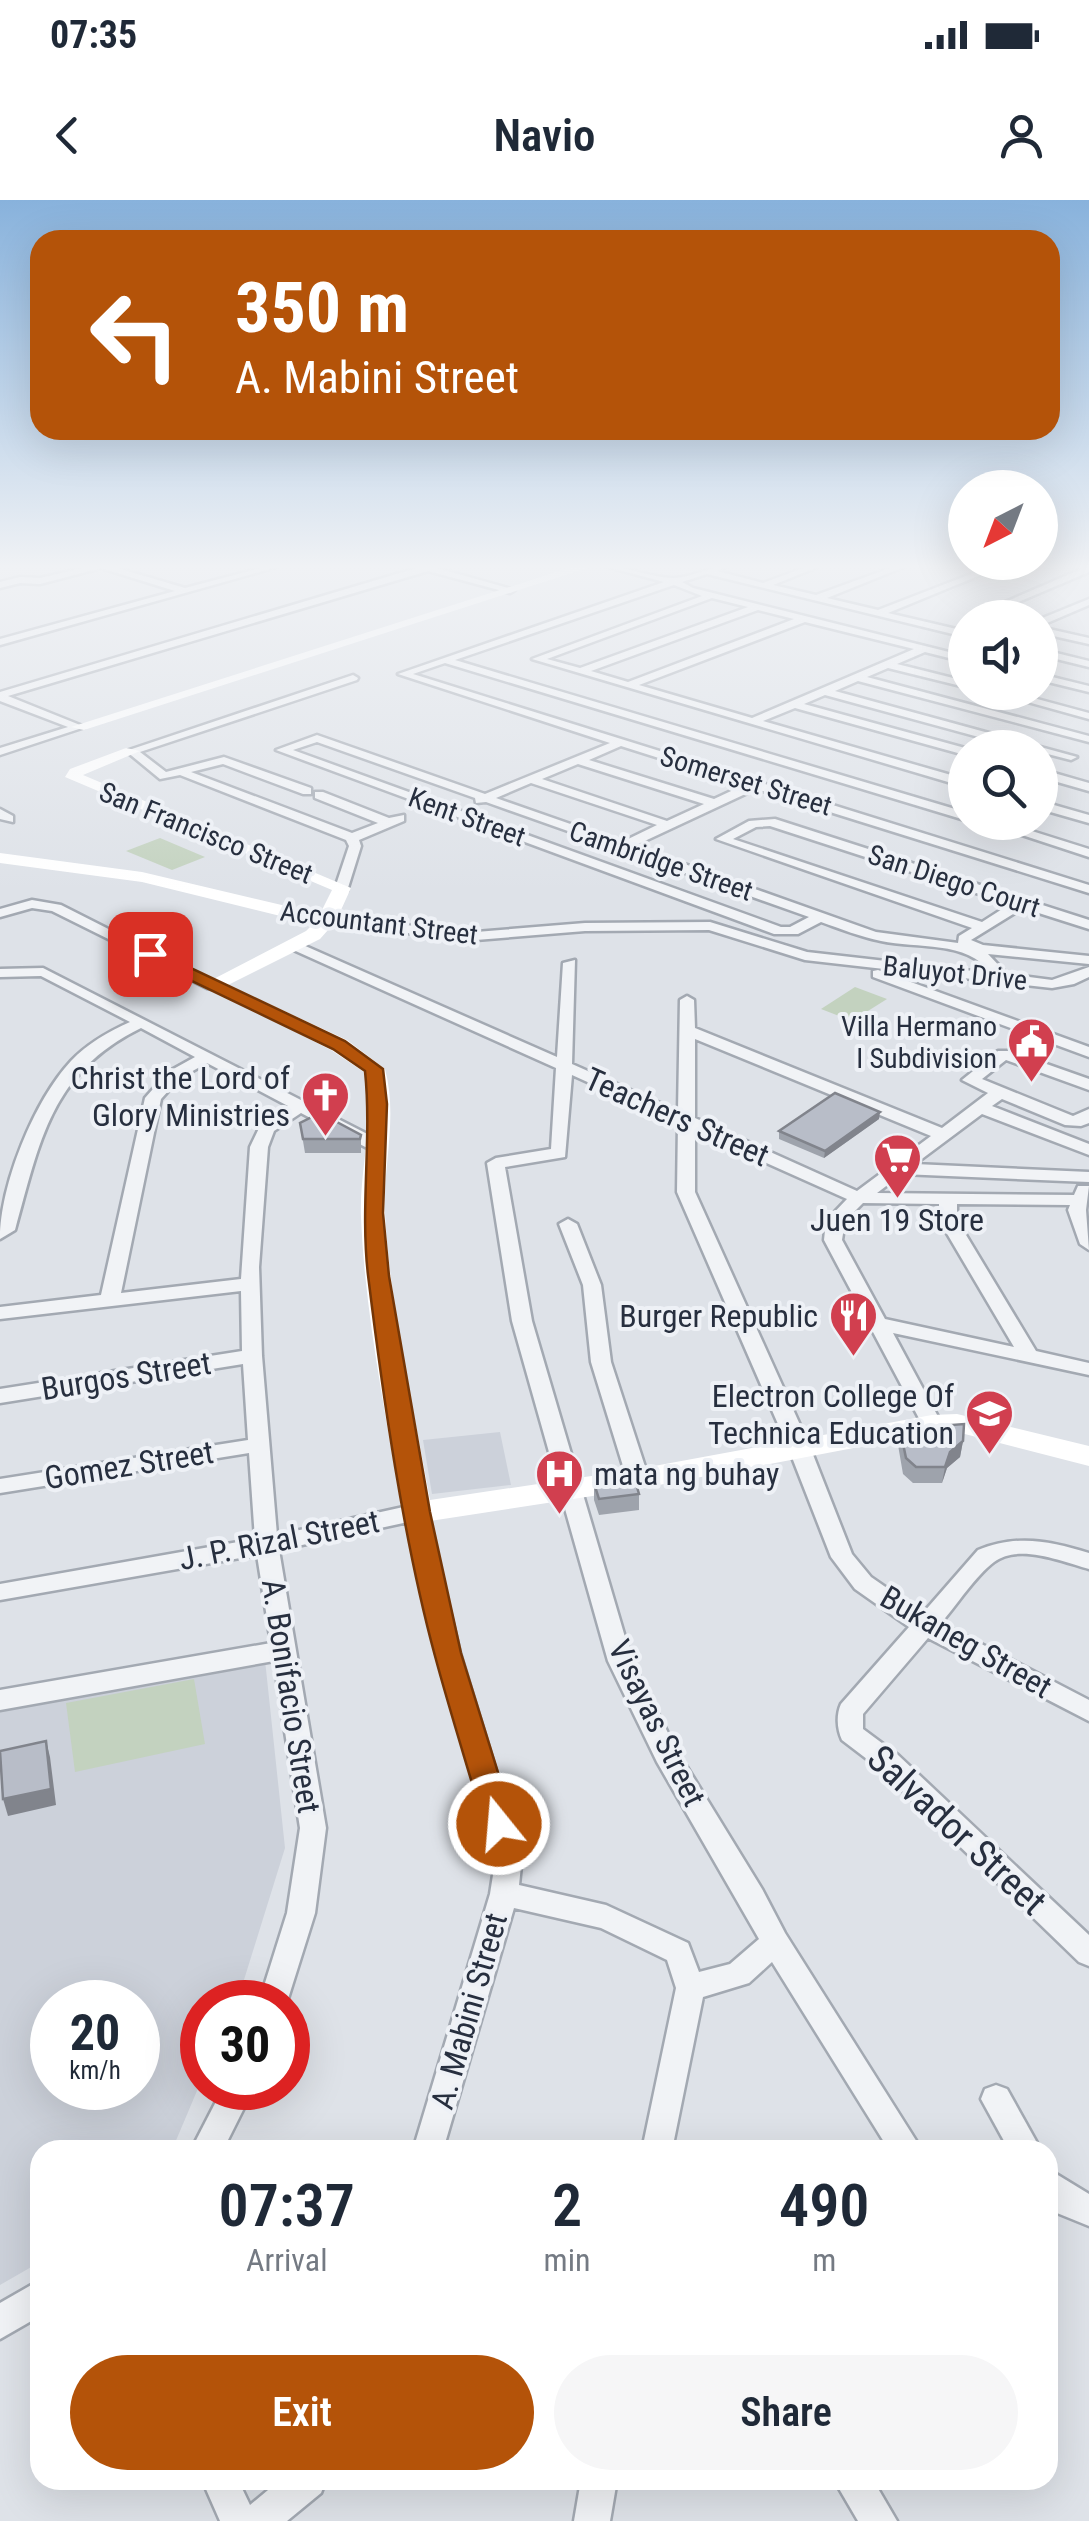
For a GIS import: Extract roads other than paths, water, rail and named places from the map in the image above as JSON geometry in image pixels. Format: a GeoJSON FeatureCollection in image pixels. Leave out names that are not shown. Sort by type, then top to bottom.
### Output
{"type":"FeatureCollection","features":[{"type":"Feature","properties":{"kind":"street"},"geometry":{"type":"LineString","coordinates":[[0,696],[68,675]]}},
{"type":"Feature","properties":{"kind":"street"},"geometry":{"type":"LineString","coordinates":[[0,752],[244,675]]}},
{"type":"Feature","properties":{"kind":"street","name":"Somerset Street"},"geometry":{"type":"LineString","coordinates":[[407,675],[1089,889]]}},
{"type":"Feature","properties":{"kind":"street"},"geometry":{"type":"LineString","coordinates":[[495,675],[948,811]]}},
{"type":"Feature","properties":{"kind":"street"},"geometry":{"type":"LineString","coordinates":[[590,675],[948,779]]}},
{"type":"Feature","properties":{"kind":"street"},"geometry":{"type":"LineString","coordinates":[[628,686],[656,675]]}},
{"type":"Feature","properties":{"kind":"street"},"geometry":{"type":"LineString","coordinates":[[752,722],[862,675]]}},
{"type":"Feature","properties":{"kind":"street"},"geometry":{"type":"LineString","coordinates":[[132,752],[353,678]]}},
{"type":"Feature","properties":{"kind":"street"},"geometry":{"type":"LineString","coordinates":[[856,678],[1089,739]]}},
{"type":"Feature","properties":{"kind":"street"},"geometry":{"type":"LineString","coordinates":[[1058,681],[1089,689]]}},
{"type":"Feature","properties":{"kind":"street"},"geometry":{"type":"LineString","coordinates":[[824,691],[970,730]]}},
{"type":"Feature","properties":{"kind":"street"},"geometry":{"type":"LineString","coordinates":[[0,696],[132,752],[160,775],[185,774],[224,760],[395,820],[352,838],[185,774]]}},
{"type":"Feature","properties":{"kind":"street"},"geometry":{"type":"LineString","coordinates":[[793,704],[948,747]]}},
{"type":"Feature","properties":{"kind":"street"},"geometry":{"type":"LineString","coordinates":[[1058,708],[1089,716]]}},
{"type":"Feature","properties":{"kind":"street"},"geometry":{"type":"LineString","coordinates":[[436,818],[657,725]]}},
{"type":"Feature","properties":{"kind":"street","name":"Cambridge Street"},"geometry":{"type":"LineString","coordinates":[[282,750],[315,738],[887,940],[955,947],[992,962],[1002,978]]}},
{"type":"Feature","properties":{"kind":"street","name":"Kent Street"},"geometry":{"type":"LineString","coordinates":[[282,750],[783,932],[820,917]]}},
{"type":"Feature","properties":{"kind":"street","name":"San Francisco Street"},"geometry":{"type":"LineString","coordinates":[[132,752],[74,774],[80,782],[342,888]]}},
{"type":"Feature","properties":{"kind":"street"},"geometry":{"type":"LineString","coordinates":[[1058,754],[1071,758]]}},
{"type":"Feature","properties":{"kind":"street"},"geometry":{"type":"LineString","coordinates":[[578,760],[715,803]]}},
{"type":"Feature","properties":{"kind":"street"},"geometry":{"type":"LineString","coordinates":[[1058,778],[1089,787]]}},
{"type":"Feature","properties":{"kind":"street"},"geometry":{"type":"LineString","coordinates":[[530,780],[668,825]]}},
{"type":"Feature","properties":{"kind":"street"},"geometry":{"type":"LineString","coordinates":[[590,862],[756,784]]}},
{"type":"Feature","properties":{"kind":"street"},"geometry":{"type":"LineString","coordinates":[[282,811],[319,795]]}},
{"type":"Feature","properties":{"kind":"street"},"geometry":{"type":"LineString","coordinates":[[906,830],[943,809]]}},
{"type":"Feature","properties":{"kind":"street"},"geometry":{"type":"LineString","coordinates":[[1058,810],[1089,819]]}},
{"type":"Feature","properties":{"kind":"street"},"geometry":{"type":"LineString","coordinates":[[0,814],[9,818],[0,822]]}},
{"type":"Feature","properties":{"kind":"street","name":"San Diego Court"},"geometry":{"type":"LineString","coordinates":[[982,927],[722,839],[762,821],[1089,925]]}},
{"type":"Feature","properties":{"kind":"street"},"geometry":{"type":"LineString","coordinates":[[212,985],[318,930],[342,888],[355,846],[352,838]]}},
{"type":"Feature","properties":{"kind":"street"},"geometry":{"type":"LineString","coordinates":[[1047,840],[1089,853]]}},
{"type":"Feature","properties":{"kind":"street","name":"Accountant Street"},"geometry":{"type":"LineString","coordinates":[[0,858],[142,877],[326,921],[476,936],[585,927],[710,926],[818,958]]}},
{"type":"Feature","properties":{"kind":"street"},"geometry":{"type":"LineString","coordinates":[[1021,903],[964,940],[965,944],[1089,960]]}},
{"type":"Feature","properties":{"kind":"street","name":"A. Mabini Street"},"geometry":{"type":"LineString","coordinates":[[0,914],[32,904],[56,908],[339,1045],[374,1069],[378,1078],[372,1213],[418,1512],[448,1653],[509,1856],[504,1894],[431,2140]]}},
{"type":"Feature","properties":{"kind":"street","name":"Teachers Street"},"geometry":{"type":"LineString","coordinates":[[294,944],[859,1198],[1079,1200]]}},
{"type":"Feature","properties":{"kind":"street"},"geometry":{"type":"LineString","coordinates":[[818,958],[858,972],[885,976],[1089,1052]]}},
{"type":"Feature","properties":{"kind":"street","name":"Baluyot Drive"},"geometry":{"type":"LineString","coordinates":[[818,958],[1062,983],[1089,971]]}},
{"type":"Feature","properties":{"kind":"street"},"geometry":{"type":"LineString","coordinates":[[563,1066],[570,963]]}},
{"type":"Feature","properties":{"kind":"street"},"geometry":{"type":"LineString","coordinates":[[0,973],[43,972],[377,1146]]}},
{"type":"Feature","properties":{"kind":"street","name":"Bukaneg Street"},"geometry":{"type":"LineString","coordinates":[[687,1000],[686,1192],[799,1446],[842,1557],[863,1583],[923,1625],[1089,1711]]}},
{"type":"Feature","properties":{"kind":"street"},"geometry":{"type":"LineString","coordinates":[[0,1234],[6,1230],[32,1148],[68,1074],[98,1045],[140,1023]]}},
{"type":"Feature","properties":{"kind":"street"},"geometry":{"type":"LineString","coordinates":[[688,1030],[944,1135]]}},
{"type":"Feature","properties":{"kind":"street"},"geometry":{"type":"LineString","coordinates":[[1089,1085],[1004,1054],[970,1080],[1072,1121],[1089,1114]]}},
{"type":"Feature","properties":{"kind":"street"},"geometry":{"type":"LineString","coordinates":[[110,1298],[153,1098],[174,1075],[206,1057]]}},
{"type":"Feature","properties":{"kind":"street","name":"Visayas Street"},"geometry":{"type":"LineString","coordinates":[[563,1066],[556,1155],[496,1163],[522,1322],[620,1661],[666,1755],[775,1942],[901,2140]]}},
{"type":"Feature","properties":{"kind":"street"},"geometry":{"type":"LineString","coordinates":[[932,1424],[833,1240],[831,1229],[838,1216],[859,1198],[999,1093]]}},
{"type":"Feature","properties":{"kind":"street","name":"A. Bonifacio Street"},"geometry":{"type":"LineString","coordinates":[[280,1980],[301,1913],[313,1828],[267,1545],[250,1284],[258,1146],[267,1128],[301,1105]]}},
{"type":"Feature","properties":{"kind":"street"},"geometry":{"type":"LineString","coordinates":[[980,1108],[1089,1150]]}},
{"type":"Feature","properties":{"kind":"street"},"geometry":{"type":"LineString","coordinates":[[898,1169],[1089,1178],[1077,1210],[1088,1239]]}},
{"type":"Feature","properties":{"kind":"street"},"geometry":{"type":"LineString","coordinates":[[948,1199],[948,1220],[1028,1354]]}},
{"type":"Feature","properties":{"kind":"street"},"geometry":{"type":"LineString","coordinates":[[568,1224],[592,1285],[601,1362],[638,1479]]}},
{"type":"Feature","properties":{"kind":"street"},"geometry":{"type":"LineString","coordinates":[[0,1314],[250,1284]]}},
{"type":"Feature","properties":{"kind":"street"},"geometry":{"type":"LineString","coordinates":[[880,1324],[1089,1369]]}},
{"type":"Feature","properties":{"kind":"street","name":"Burgos Street"},"geometry":{"type":"LineString","coordinates":[[0,1396],[252,1356]]}},
{"type":"Feature","properties":{"kind":"street","name":"J. P. Rizal Street"},"geometry":{"type":"LineString","coordinates":[[0,1592],[267,1545],[418,1512],[638,1479],[932,1424],[957,1424],[1089,1456]]}},
{"type":"Feature","properties":{"kind":"street","name":"Gomez Street"},"geometry":{"type":"LineString","coordinates":[[0,1486],[258,1445]]}},
{"type":"Feature","properties":{"kind":"street","name":"Salvador Street"},"geometry":{"type":"LineString","coordinates":[[1089,1561],[1037,1547],[1002,1548],[986,1556],[850,1711],[850,1734],[889,1762],[1089,1953]]}},
{"type":"Feature","properties":{"kind":"street"},"geometry":{"type":"LineString","coordinates":[[0,1700],[282,1650]]}},
{"type":"Feature","properties":{"kind":"street"},"geometry":{"type":"LineString","coordinates":[[504,1894],[606,1917],[678,1952],[690,1988],[659,2140]]}},
{"type":"Feature","properties":{"kind":"street"},"geometry":{"type":"LineString","coordinates":[[690,1988],[739,1974],[775,1942]]}},
{"type":"Feature","properties":{"kind":"street"},"geometry":{"type":"LineString","coordinates":[[996,2099],[1020,2140]]}},
{"type":"Feature","properties":{"kind":"street"},"geometry":{"type":"LineString","coordinates":[[211,2140],[227,2110]]}},
{"type":"Feature","properties":{"kind":"street"},"geometry":{"type":"LineString","coordinates":[[1058,2194],[1089,2210]]}},
{"type":"Feature","properties":{"kind":"street"},"geometry":{"type":"LineString","coordinates":[[0,2322],[30,2303]]}},
{"type":"Feature","properties":{"kind":"street"},"geometry":{"type":"LineString","coordinates":[[224,2490],[238,2521]]}},
{"type":"Feature","properties":{"kind":"street"},"geometry":{"type":"LineString","coordinates":[[259,2521],[296,2490]]}},
{"type":"Feature","properties":{"kind":"street"},"geometry":{"type":"LineString","coordinates":[[592,2521],[597,2490]]}},
{"type":"Feature","properties":{"kind":"street"},"geometry":{"type":"LineString","coordinates":[[859,2490],[879,2521]]}},
{"type":"Feature","properties":{"kind":"place","name":"Villa Hermano I Subdivision"},"geometry":{"type":"Point","coordinates":[1032,1084]}},
{"type":"Feature","properties":{"kind":"place","name":"Christ the Lord of Glory Ministries"},"geometry":{"type":"Point","coordinates":[325,1138]}},
{"type":"Feature","properties":{"kind":"place","name":"Juen 19 Store"},"geometry":{"type":"Point","coordinates":[897,1200]}},
{"type":"Feature","properties":{"kind":"place","name":"Burger Republic"},"geometry":{"type":"Point","coordinates":[853,1358]}},
{"type":"Feature","properties":{"kind":"place","name":"Electron College Of Technica Education"},"geometry":{"type":"Point","coordinates":[989,1456]}},
{"type":"Feature","properties":{"kind":"place","name":"mata ng buhay"},"geometry":{"type":"Point","coordinates":[559,1516]}}]}
